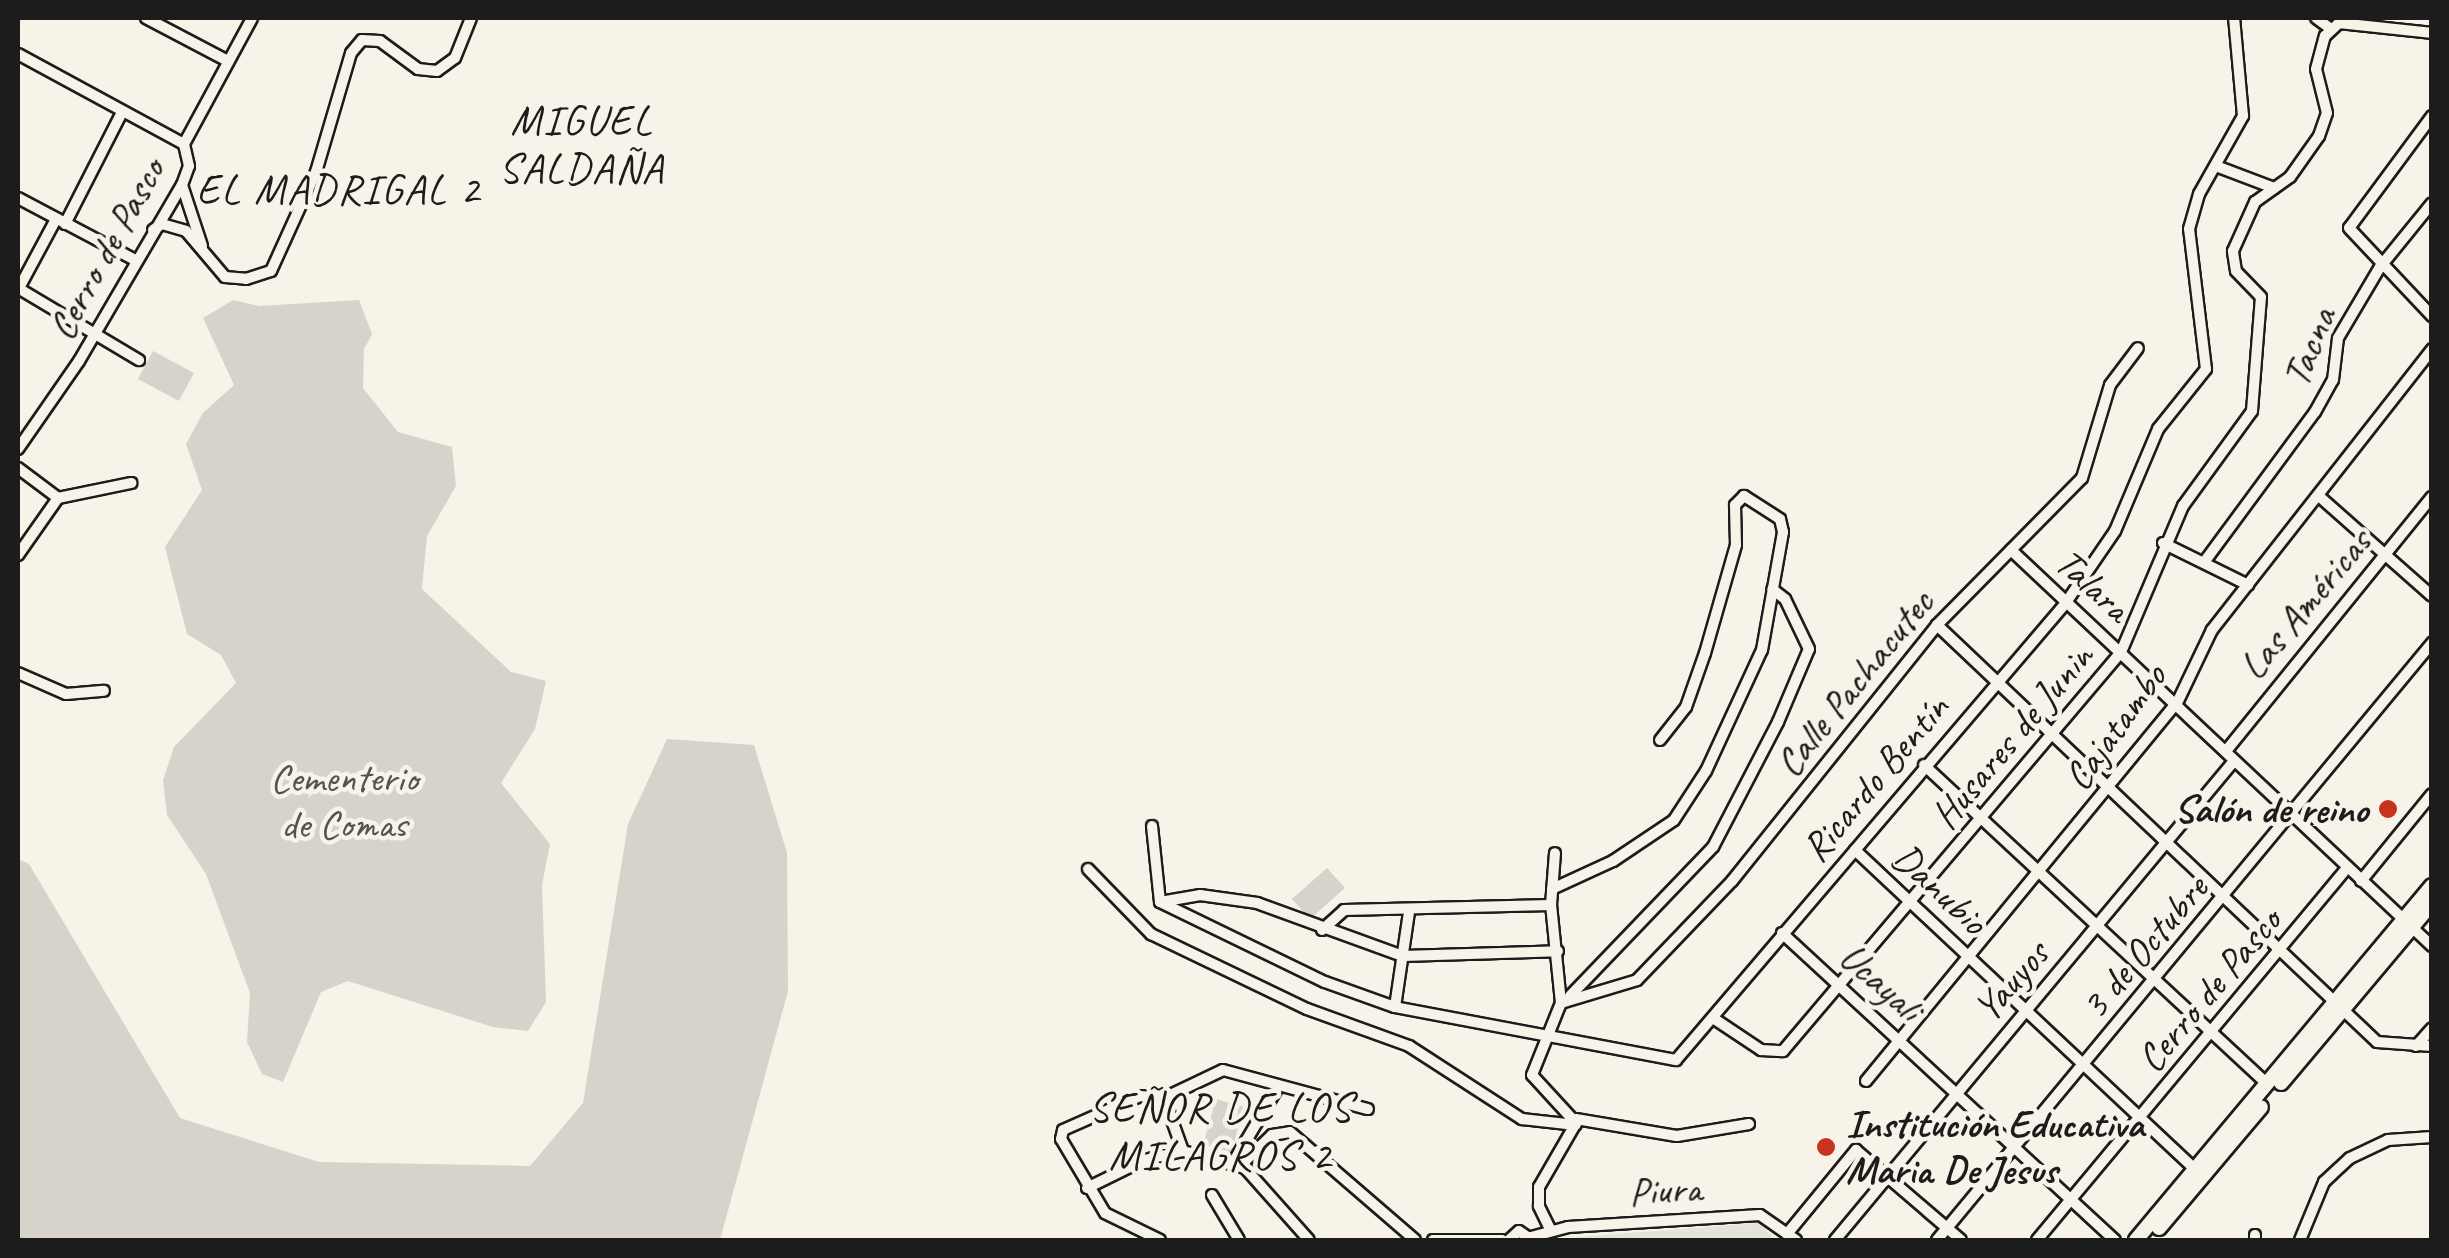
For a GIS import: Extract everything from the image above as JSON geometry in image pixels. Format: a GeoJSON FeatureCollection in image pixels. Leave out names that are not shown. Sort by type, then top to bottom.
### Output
{"type":"FeatureCollection","features":[{"type":"Feature","properties":{"kind":"street"},"geometry":{"type":"LineString","coordinates":[[146,18],[228,61]]}},
{"type":"Feature","properties":{"kind":"street","name":"Cerro de Pasco"},"geometry":{"type":"LineString","coordinates":[[18,448],[182,185],[189,166],[184,144],[252,18]]}},
{"type":"Feature","properties":{"kind":"street"},"geometry":{"type":"LineString","coordinates":[[154,230],[162,224],[186,230],[208,263],[225,276],[246,280],[271,270],[304,203],[351,53],[362,40],[391,46],[430,72],[455,58],[470,18]]}},
{"type":"Feature","properties":{"kind":"street","name":"Ricardo Bentín"},"geometry":{"type":"LineString","coordinates":[[1546,1036],[1676,1060],[1995,681],[2065,604],[2116,532],[2158,429],[2200,379],[2209,357],[2188,229],[2243,116],[2234,18]]}},
{"type":"Feature","properties":{"kind":"street"},"geometry":{"type":"LineString","coordinates":[[2316,18],[2330,28]]}},
{"type":"Feature","properties":{"kind":"street"},"geometry":{"type":"LineString","coordinates":[[2216,166],[2274,188],[2290,176],[2327,113],[2316,62],[2330,28],[2345,23],[2432,33]]}},
{"type":"Feature","properties":{"kind":"street"},"geometry":{"type":"LineString","coordinates":[[18,54],[121,114],[184,144]]}},
{"type":"Feature","properties":{"kind":"street"},"geometry":{"type":"LineString","coordinates":[[121,114],[18,289],[139,360]]}},
{"type":"Feature","properties":{"kind":"street"},"geometry":{"type":"LineString","coordinates":[[2432,116],[2352,220],[2353,239],[2432,316]]}},
{"type":"Feature","properties":{"kind":"street"},"geometry":{"type":"LineString","coordinates":[[182,185],[208,263]]}},
{"type":"Feature","properties":{"kind":"street","name":"Husares de Junin"},"geometry":{"type":"LineString","coordinates":[[1714,1018],[1776,1053],[1840,986],[2121,652],[2163,543],[2252,410],[2261,296],[2236,271],[2232,251],[2255,202],[2274,188]]}},
{"type":"Feature","properties":{"kind":"street"},"geometry":{"type":"LineString","coordinates":[[18,198],[135,260]]}},
{"type":"Feature","properties":{"kind":"street","name":"Tacna"},"geometry":{"type":"LineString","coordinates":[[2205,561],[2316,412],[2332,380],[2338,338],[2380,267],[2432,203]]}},
{"type":"Feature","properties":{"kind":"street","name":"Calle Pachacutec"},"geometry":{"type":"LineString","coordinates":[[1566,1001],[1637,980],[1732,881],[1937,625],[2082,478],[2110,385],[2138,348]]}},
{"type":"Feature","properties":{"kind":"street","name":"Cajatambo"},"geometry":{"type":"LineString","coordinates":[[1866,1081],[2178,704],[2212,630],[2320,497],[2432,349]]}},
{"type":"Feature","properties":{"kind":"street"},"geometry":{"type":"LineString","coordinates":[[18,468],[58,498]]}},
{"type":"Feature","properties":{"kind":"street"},"geometry":{"type":"LineString","coordinates":[[18,554],[58,498],[131,483]]}},
{"type":"Feature","properties":{"kind":"street"},"geometry":{"type":"LineString","coordinates":[[1552,888],[1613,861],[1686,805],[1756,665],[1784,532],[1780,519],[1744,496],[1734,506],[1736,545],[1705,652],[1686,707],[1660,740]]}},
{"type":"Feature","properties":{"kind":"street"},"geometry":{"type":"LineString","coordinates":[[2320,497],[2432,596]]}},
{"type":"Feature","properties":{"kind":"street","name":"Las Américas"},"geometry":{"type":"LineString","coordinates":[[2226,751],[2432,498]]}},
{"type":"Feature","properties":{"kind":"street"},"geometry":{"type":"LineString","coordinates":[[2163,543],[2248,585]]}},
{"type":"Feature","properties":{"kind":"street","name":"Talara"},"geometry":{"type":"LineString","coordinates":[[2011,550],[2432,946]]}},
{"type":"Feature","properties":{"kind":"street"},"geometry":{"type":"LineString","coordinates":[[1576,1122],[1533,1080],[1546,1036],[1566,1001],[1714,848],[1809,650],[1785,599],[1772,589]]}},
{"type":"Feature","properties":{"kind":"street"},"geometry":{"type":"LineString","coordinates":[[1937,625],[2377,1042],[2432,1046]]}},
{"type":"Feature","properties":{"kind":"street","name":"3 de Octubre"},"geometry":{"type":"LineString","coordinates":[[1937,1240],[2432,643]]}},
{"type":"Feature","properties":{"kind":"street"},"geometry":{"type":"LineString","coordinates":[[18,673],[66,694],[104,691]]}},
{"type":"Feature","properties":{"kind":"street","name":"Yauyos"},"geometry":{"type":"LineString","coordinates":[[1835,1240],[2234,761]]}},
{"type":"Feature","properties":{"kind":"street"},"geometry":{"type":"LineString","coordinates":[[1924,765],[2267,1084]]}},
{"type":"Feature","properties":{"kind":"street"},"geometry":{"type":"LineString","coordinates":[[2361,881],[2432,794]]}},
{"type":"Feature","properties":{"kind":"street"},"geometry":{"type":"LineString","coordinates":[[1152,826],[1160,902]]}},
{"type":"Feature","properties":{"kind":"street","name":"Danubio"},"geometry":{"type":"LineString","coordinates":[[1855,850],[2199,1172]]}},
{"type":"Feature","properties":{"kind":"street"},"geometry":{"type":"LineString","coordinates":[[1555,854],[1550,905],[1566,1001]]}},
{"type":"Feature","properties":{"kind":"street","name":"Cerro de Pasco"},"geometry":{"type":"LineString","coordinates":[[2037,1240],[2348,868]]}},
{"type":"Feature","properties":{"kind":"street"},"geometry":{"type":"LineString","coordinates":[[1088,870],[1151,934],[1307,1009],[1409,1046],[1522,1119],[1677,1136],[1748,1124]]}},
{"type":"Feature","properties":{"kind":"street"},"geometry":{"type":"LineString","coordinates":[[2136,1240],[2199,1172],[2338,1007],[2408,923],[2432,886]]}},
{"type":"Feature","properties":{"kind":"street"},"geometry":{"type":"LineString","coordinates":[[1160,902],[1200,895],[1257,903],[1322,930],[1403,956],[1558,951]]}},
{"type":"Feature","properties":{"kind":"street"},"geometry":{"type":"LineString","coordinates":[[1160,902],[1324,982],[1395,1007],[1546,1036]]}},
{"type":"Feature","properties":{"kind":"street"},"geometry":{"type":"LineString","coordinates":[[2408,923],[2432,903]]}},
{"type":"Feature","properties":{"kind":"street"},"geometry":{"type":"LineString","coordinates":[[1322,930],[1344,910],[1408,912],[1550,905]]}},
{"type":"Feature","properties":{"kind":"street"},"geometry":{"type":"LineString","coordinates":[[1395,1007],[1408,912]]}},
{"type":"Feature","properties":{"kind":"street","name":"Ucayali"},"geometry":{"type":"LineString","coordinates":[[1782,933],[2115,1240]]}},
{"type":"Feature","properties":{"kind":"street"},"geometry":{"type":"LineString","coordinates":[[2148,1240],[2267,1084],[2338,1007]]}},
{"type":"Feature","properties":{"kind":"street"},"geometry":{"type":"LineString","coordinates":[[2416,1046],[2432,1028]]}},
{"type":"Feature","properties":{"kind":"street"},"geometry":{"type":"LineString","coordinates":[[1160,1240],[1106,1213],[1061,1139],[1063,1130],[1140,1096],[1164,1098],[1217,1070],[1237,1070],[1276,1088],[1368,1109]]}},
{"type":"Feature","properties":{"kind":"street"},"geometry":{"type":"LineString","coordinates":[[1237,1163],[1276,1088]]}},
{"type":"Feature","properties":{"kind":"street"},"geometry":{"type":"LineString","coordinates":[[1164,1098],[1183,1152]]}},
{"type":"Feature","properties":{"kind":"street"},"geometry":{"type":"LineString","coordinates":[[1551,1231],[1539,1206],[1540,1188],[1576,1122]]}},
{"type":"Feature","properties":{"kind":"street"},"geometry":{"type":"LineString","coordinates":[[1237,1163],[1272,1135],[1290,1132],[1415,1240]]}},
{"type":"Feature","properties":{"kind":"street"},"geometry":{"type":"LineString","coordinates":[[2300,1240],[2324,1182],[2350,1158],[2388,1140],[2432,1138]]}},
{"type":"Feature","properties":{"kind":"street"},"geometry":{"type":"LineString","coordinates":[[1792,1237],[1856,1150],[1961,1240]]}},
{"type":"Feature","properties":{"kind":"street"},"geometry":{"type":"LineString","coordinates":[[1088,1188],[1144,1160],[1183,1152],[1237,1163],[1309,1240]]}},
{"type":"Feature","properties":{"kind":"street"},"geometry":{"type":"LineString","coordinates":[[1212,1195],[1239,1240]]}},
{"type":"Feature","properties":{"kind":"street","name":"Piura"},"geometry":{"type":"LineString","coordinates":[[1506,1240],[1519,1230],[1532,1239],[1551,1231],[1760,1214],[1792,1237]]}},
{"type":"Feature","properties":{"kind":"street"},"geometry":{"type":"LineString","coordinates":[[1433,1240],[1506,1240]]}},
{"type":"Feature","properties":{"kind":"shaded area"},"geometry":{"type":"Polygon","coordinates":[[[1758,1223],[1777,1240],[1573,1240],[1577,1237],[1758,1223]]]}},
{"type":"Feature","properties":{"kind":"green space","name":"Cementerio de Comas"},"geometry":{"type":"Polygon","coordinates":[[[233,300],[259,306],[359,300],[372,334],[364,349],[363,388],[398,432],[452,447],[456,486],[427,536],[422,589],[511,672],[546,681],[535,729],[501,783],[550,844],[542,885],[546,1002],[528,1031],[493,1027],[348,981],[321,992],[283,1082],[262,1074],[247,1042],[250,993],[206,874],[167,815],[163,780],[174,747],[236,683],[221,655],[187,634],[165,547],[202,490],[186,444],[203,413],[234,385],[203,318],[233,300]]]}},
{"type":"Feature","properties":{"kind":"green space"},"geometry":{"type":"Polygon","coordinates":[[[153,351],[194,373],[179,401],[138,379],[153,351]]]}},
{"type":"Feature","properties":{"kind":"green space"},"geometry":{"type":"Polygon","coordinates":[[[667,739],[754,745],[787,853],[788,991],[720,1240],[18,1240],[18,859],[29,864],[180,1118],[319,1162],[530,1166],[583,1103],[628,824],[667,739]]]}},
{"type":"Feature","properties":{"kind":"green space"},"geometry":{"type":"Polygon","coordinates":[[[1327,868],[1345,888],[1310,919],[1292,899],[1327,868]]]}},
{"type":"Feature","properties":{"kind":"green space"},"geometry":{"type":"Polygon","coordinates":[[[1216,1099],[1244,1107],[1231,1153],[1203,1145],[1216,1099]]]}},
{"type":"Feature","properties":{"kind":"place","name":"Salón de reino"},"geometry":{"type":"Point","coordinates":[2388,809]}},
{"type":"Feature","properties":{"kind":"place","name":"Institución Educativa Maria De Jesus"},"geometry":{"type":"Point","coordinates":[1826,1147]}},
{"type":"Feature","properties":{"kind":"district","name":"MIGUEL SALDAÑA"},"geometry":{"type":"Point","coordinates":[582,145]}},
{"type":"Feature","properties":{"kind":"district","name":"EL MADRIGAL 2"},"geometry":{"type":"Point","coordinates":[339,190]}},
{"type":"Feature","properties":{"kind":"district","name":"SEÑOR DE LOS MILAGROS 2"},"geometry":{"type":"Point","coordinates":[1221,1132]}}]}
